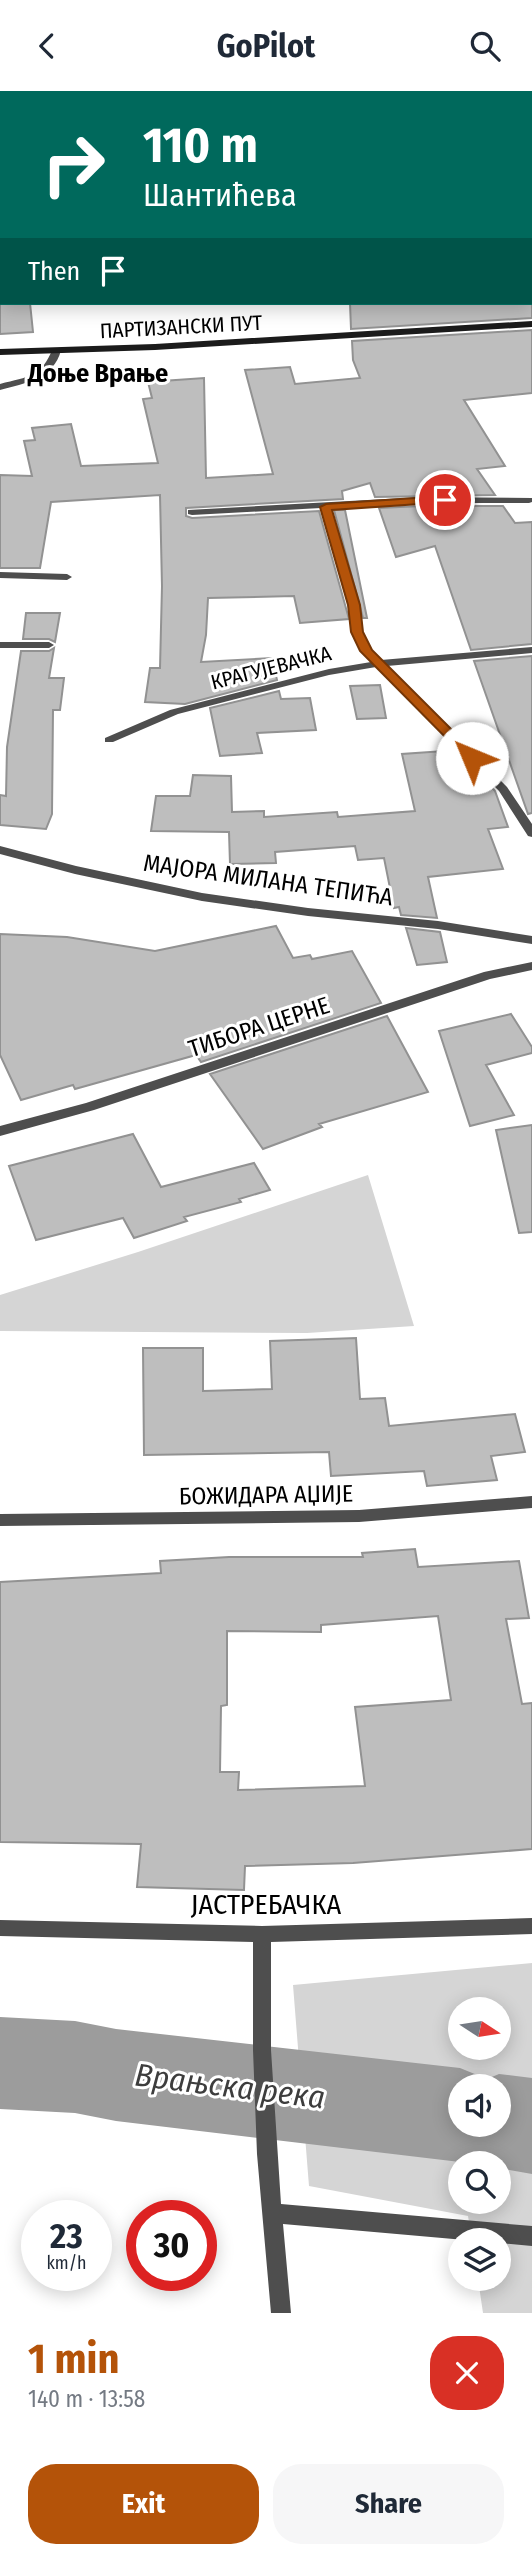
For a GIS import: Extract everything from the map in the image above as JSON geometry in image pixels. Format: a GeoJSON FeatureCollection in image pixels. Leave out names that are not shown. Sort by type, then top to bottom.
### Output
{"type":"FeatureCollection","features":[{"type":"Feature","properties":{"kind":"main road","name":"ПАРТИЗАНСКИ ПУТ"},"geometry":{"type":"LineString","coordinates":[[0,352],[532,324]]}},
{"type":"Feature","properties":{"kind":"street"},"geometry":{"type":"LineString","coordinates":[[0,387],[45,372],[55,361],[56,350]]}},
{"type":"Feature","properties":{"kind":"street"},"geometry":{"type":"LineString","coordinates":[[192,512],[422,500],[530,500]]}},
{"type":"Feature","properties":{"kind":"street"},"geometry":{"type":"LineString","coordinates":[[326,507],[354,605],[357,632],[366,651],[503,789],[532,833]]}},
{"type":"Feature","properties":{"kind":"street"},"geometry":{"type":"LineString","coordinates":[[0,575],[66,577]]}},
{"type":"Feature","properties":{"kind":"street"},"geometry":{"type":"LineString","coordinates":[[0,645],[48,645]]}},
{"type":"Feature","properties":{"kind":"street","name":"КРАГУЈЕВАЧКА"},"geometry":{"type":"LineString","coordinates":[[109,740],[174,712],[329,672],[377,664],[532,650]]}},
{"type":"Feature","properties":{"kind":"street","name":"МАЈОРА МИЛАНА ТЕПИЋА"},"geometry":{"type":"LineString","coordinates":[[0,850],[75,870],[202,897],[308,912],[438,925],[532,940]]}},
{"type":"Feature","properties":{"kind":"street","name":"ТИБОРА ЦЕРНЕ"},"geometry":{"type":"LineString","coordinates":[[0,1131],[89,1107],[488,975],[532,966]]}},
{"type":"Feature","properties":{"kind":"street","name":"БОЖИДАРА АЏИЈЕ"},"geometry":{"type":"LineString","coordinates":[[0,1520],[359,1516],[532,1501]]}},
{"type":"Feature","properties":{"kind":"street","name":"ЈАСТРЕБАЧКА"},"geometry":{"type":"LineString","coordinates":[[0,1928],[262,1934],[532,1926]]}},
{"type":"Feature","properties":{"kind":"street"},"geometry":{"type":"LineString","coordinates":[[262,1934],[262,2050],[267,2154],[281,2313]]}},
{"type":"Feature","properties":{"kind":"street"},"geometry":{"type":"LineString","coordinates":[[272,2213],[532,2236]]}},
{"type":"Feature","properties":{"kind":"shaded area"},"geometry":{"type":"Polygon","coordinates":[[[368,1175],[414,1326],[307,1333],[0,1331],[0,1295],[368,1175]]]}},
{"type":"Feature","properties":{"kind":"shaded area"},"geometry":{"type":"Polygon","coordinates":[[[532,1963],[532,2313],[483,2313],[480,2291],[511,2291],[511,2228],[470,2228],[468,2216],[457,2214],[511,2214],[511,2151],[448,2151],[448,2212],[309,2186],[293,1985],[532,1963]]]}},
{"type":"Feature","properties":{"kind":"building"},"geometry":{"type":"Polygon","coordinates":[[[0,305],[30,305],[33,332],[0,334],[0,305]]]}},
{"type":"Feature","properties":{"kind":"building"},"geometry":{"type":"Polygon","coordinates":[[[350,305],[532,305],[532,318],[351,329],[350,305]]]}},
{"type":"Feature","properties":{"kind":"building"},"geometry":{"type":"Polygon","coordinates":[[[532,330],[532,393],[464,400],[505,466],[477,469],[495,495],[375,497],[370,483],[342,491],[343,499],[186,508],[186,516],[192,518],[319,511],[349,619],[300,623],[294,596],[208,598],[201,662],[272,658],[277,680],[185,704],[145,702],[150,668],[160,668],[160,495],[51,502],[40,568],[0,568],[0,475],[32,476],[24,441],[35,440],[32,428],[71,424],[81,466],[158,463],[143,399],[152,398],[148,382],[204,378],[206,478],[273,474],[245,370],[290,367],[295,384],[360,378],[353,360],[352,341],[532,330]]]}},
{"type":"Feature","properties":{"kind":"building"},"geometry":{"type":"Polygon","coordinates":[[[503,506],[515,523],[532,522],[532,644],[471,650],[435,546],[396,557],[379,508],[503,506]]]}},
{"type":"Feature","properties":{"kind":"building"},"geometry":{"type":"Polygon","coordinates":[[[334,510],[345,510],[367,618],[363,618],[334,510]]]}},
{"type":"Feature","properties":{"kind":"building"},"geometry":{"type":"Polygon","coordinates":[[[26,613],[60,613],[55,642],[49,639],[23,639],[26,613]]]}},
{"type":"Feature","properties":{"kind":"building"},"geometry":{"type":"Polygon","coordinates":[[[54,648],[49,678],[64,678],[60,710],[53,710],[52,814],[46,829],[0,825],[0,795],[6,796],[7,747],[21,651],[49,651],[54,648]]]}},
{"type":"Feature","properties":{"kind":"building"},"geometry":{"type":"Polygon","coordinates":[[[532,656],[532,813],[528,814],[474,661],[532,656]]]}},
{"type":"Feature","properties":{"kind":"building"},"geometry":{"type":"Polygon","coordinates":[[[380,685],[386,718],[357,719],[350,686],[380,685]]]}},
{"type":"Feature","properties":{"kind":"building"},"geometry":{"type":"Polygon","coordinates":[[[279,691],[281,699],[310,698],[316,730],[257,733],[262,753],[220,756],[210,708],[279,691]]]}},
{"type":"Feature","properties":{"kind":"building"},"geometry":{"type":"Polygon","coordinates":[[[444,751],[453,788],[490,785],[495,791],[508,827],[488,829],[503,869],[428,877],[437,918],[401,915],[399,907],[394,908],[384,858],[358,860],[355,846],[275,852],[276,863],[230,864],[229,832],[151,831],[156,796],[190,796],[193,775],[231,776],[232,812],[264,811],[264,817],[337,812],[338,817],[415,811],[402,754],[444,751]]]}},
{"type":"Feature","properties":{"kind":"building"},"geometry":{"type":"Polygon","coordinates":[[[276,926],[293,958],[310,955],[312,959],[352,951],[381,1003],[201,1062],[196,1055],[75,1089],[73,1085],[21,1100],[0,1055],[0,934],[67,937],[155,951],[276,926]]]}},
{"type":"Feature","properties":{"kind":"building"},"geometry":{"type":"Polygon","coordinates":[[[406,928],[440,932],[447,962],[417,965],[406,928]]]}},
{"type":"Feature","properties":{"kind":"building"},"geometry":{"type":"Polygon","coordinates":[[[511,1014],[532,1047],[532,1053],[486,1065],[514,1115],[470,1126],[439,1031],[511,1014]]]}},
{"type":"Feature","properties":{"kind":"building"},"geometry":{"type":"Polygon","coordinates":[[[387,1016],[428,1092],[319,1124],[322,1127],[263,1149],[210,1074],[387,1016]]]}},
{"type":"Feature","properties":{"kind":"building"},"geometry":{"type":"Polygon","coordinates":[[[532,1125],[532,1232],[519,1233],[496,1130],[532,1125]]]}},
{"type":"Feature","properties":{"kind":"building"},"geometry":{"type":"Polygon","coordinates":[[[133,1134],[161,1187],[254,1163],[270,1190],[239,1199],[241,1202],[184,1217],[187,1221],[134,1238],[123,1218],[36,1240],[9,1166],[133,1134]]]}},
{"type":"Feature","properties":{"kind":"building"},"geometry":{"type":"Polygon","coordinates":[[[356,1338],[360,1399],[385,1398],[389,1426],[515,1414],[525,1452],[491,1456],[497,1480],[427,1486],[424,1471],[331,1476],[329,1452],[144,1455],[143,1348],[203,1348],[203,1391],[272,1389],[270,1341],[356,1338]]]}},
{"type":"Feature","properties":{"kind":"building"},"geometry":{"type":"Polygon","coordinates":[[[415,1549],[418,1567],[519,1561],[529,1618],[506,1619],[522,1704],[532,1703],[532,1849],[353,1863],[245,1866],[244,1890],[137,1887],[141,1844],[0,1842],[0,1582],[161,1573],[160,1561],[229,1557],[363,1557],[362,1553],[415,1549]],[[438,1616],[321,1625],[321,1632],[227,1631],[227,1705],[221,1706],[220,1772],[239,1772],[238,1790],[365,1786],[355,1707],[451,1700],[438,1616]]]}},
{"type":"Feature","properties":{"kind":"waterway","name":"Врањска река"},"geometry":{"type":"LineString","coordinates":[[0,2063],[75,2067],[116,2075],[448,2114]]}},
{"type":"Feature","properties":{"kind":"waterway","name":"Врањска река"},"geometry":{"type":"LineString","coordinates":[[511,2123],[532,2126]]}},
{"type":"Feature","properties":{"kind":"district","name":"Доње Врање"},"geometry":{"type":"Point","coordinates":[98,373]}},
{"type":"Feature","properties":{"kind":"route"},"geometry":{"type":"LineString","coordinates":[[445,500],[326,507],[354,605],[357,632],[366,651],[472,758]]}}]}
